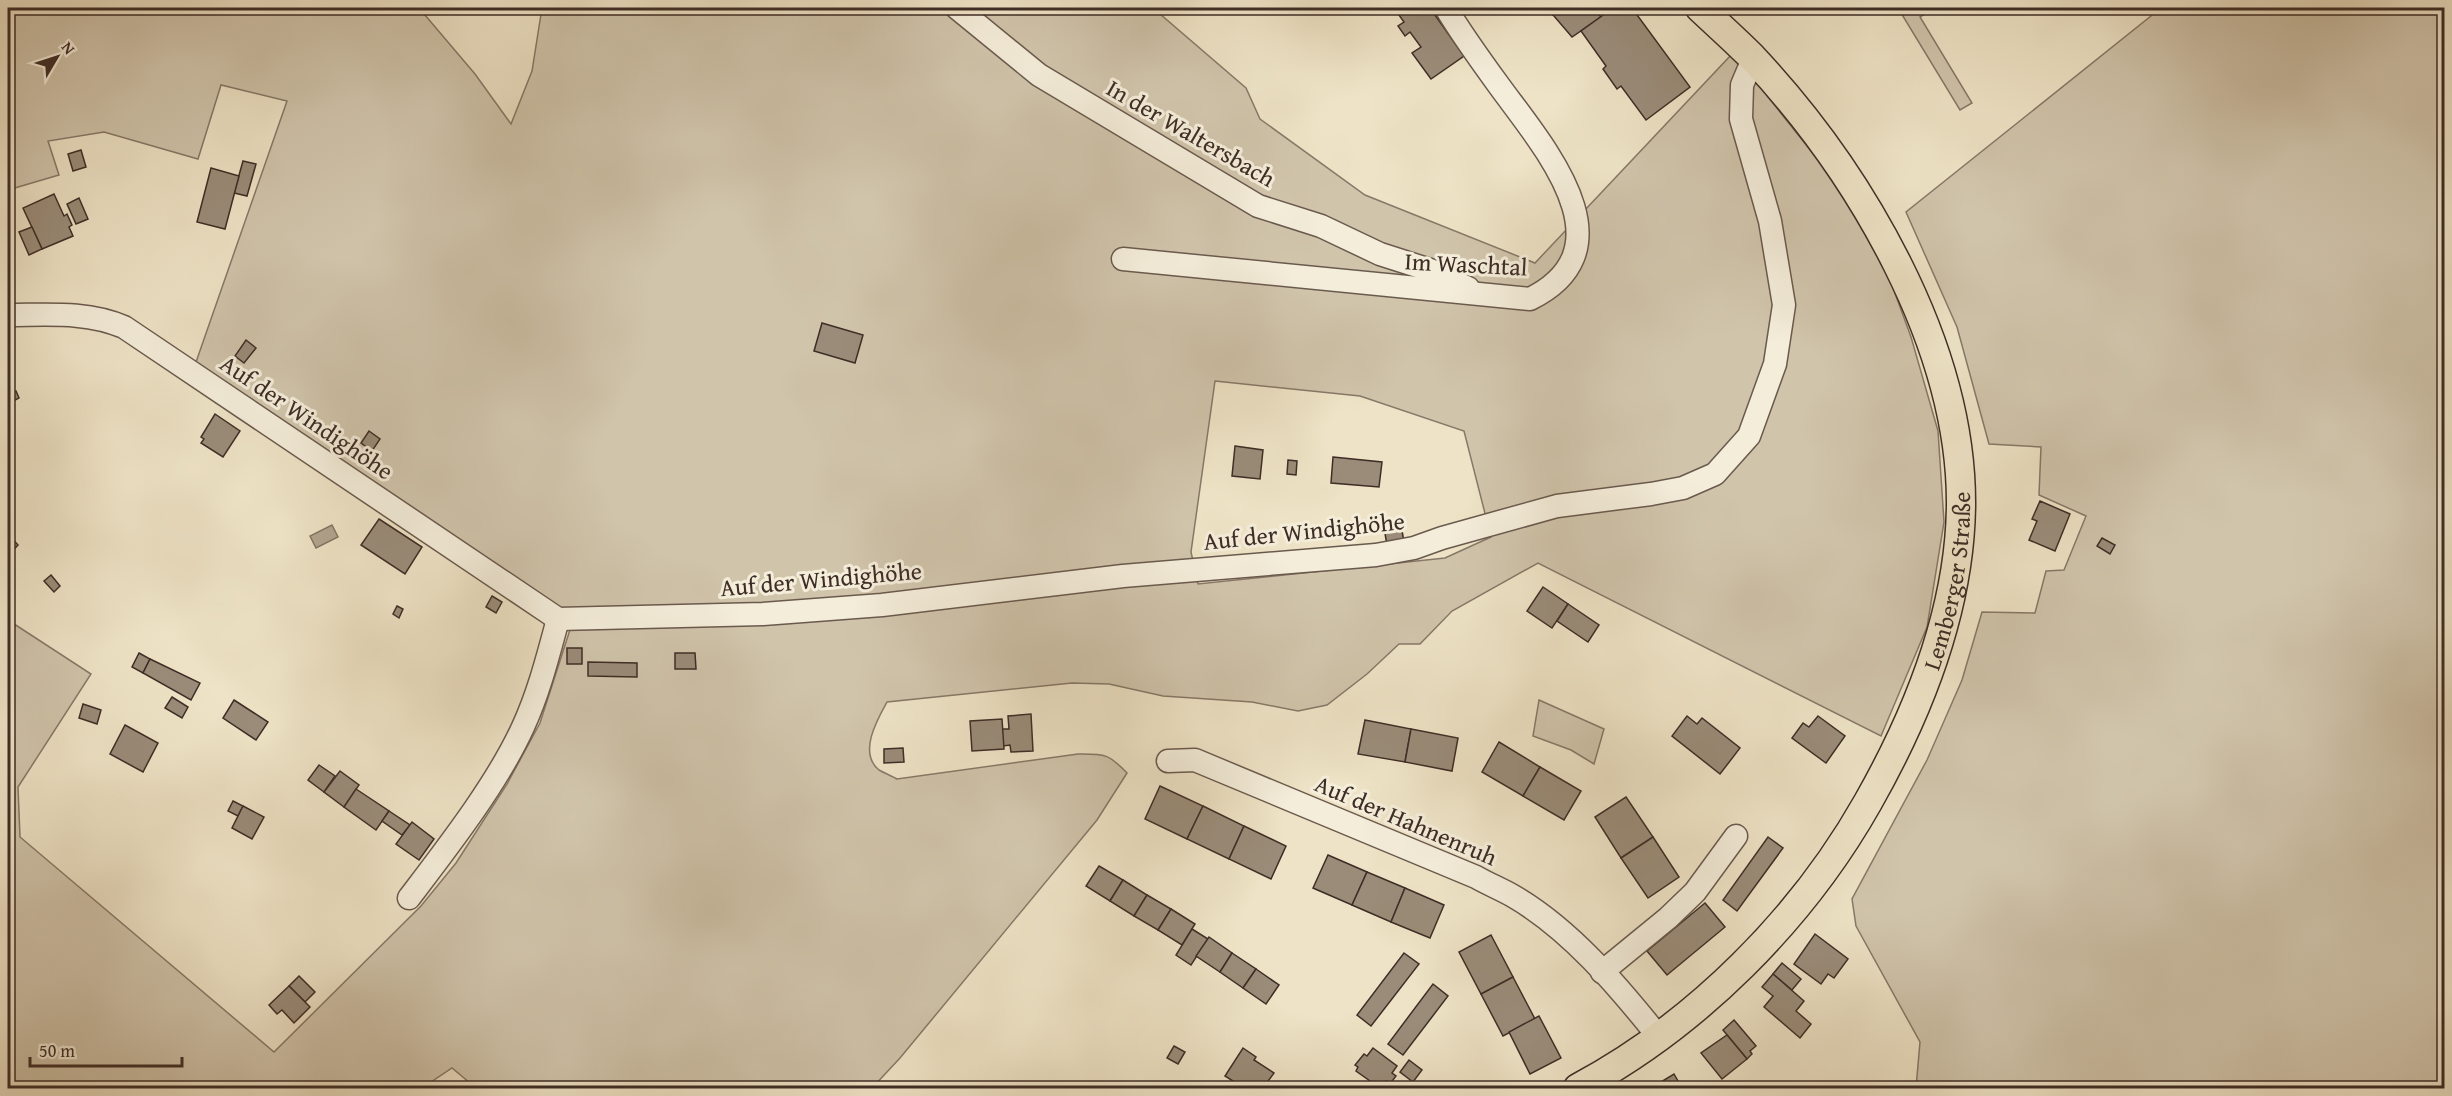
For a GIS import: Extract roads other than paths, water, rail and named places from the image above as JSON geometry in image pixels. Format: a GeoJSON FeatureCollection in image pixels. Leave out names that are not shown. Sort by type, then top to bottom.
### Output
{"type":"FeatureCollection","features":[{"type":"Feature","properties":{"kind":"main road","name":"Lemberger Straße"},"geometry":{"type":"LineString","coordinates":[[1578,1089],[1658,1036],[1747,960],[1804,898],[1850,835],[1903,736],[1935,655],[1947,614],[1955,573],[1961,507],[1956,440],[1939,370],[1915,301],[1894,257],[1850,182],[1807,122],[1754,59],[1703,9]]}},
{"type":"Feature","properties":{"kind":"street","name":"In der Waltersbach"},"geometry":{"type":"LineString","coordinates":[[957,8],[1039,75],[1258,206],[1321,226],[1380,254],[1430,270],[1485,296]]}},
{"type":"Feature","properties":{"kind":"street","name":"Im Waschtal"},"geometry":{"type":"LineString","coordinates":[[1123,259],[1485,296],[1530,299],[1546,291],[1564,275],[1577,249],[1579,236],[1572,199],[1545,147],[1463,35],[1446,8]]}},
{"type":"Feature","properties":{"kind":"street","name":"Auf der Windighöhe"},"geometry":{"type":"LineString","coordinates":[[8,315],[83,315],[105,319],[124,327],[558,619],[763,614],[882,605],[1123,576],[1376,555],[1414,548],[1557,506],[1683,488],[1715,474],[1749,436],[1775,364],[1784,305],[1770,221],[1741,119],[1742,85],[1754,59]]}},
{"type":"Feature","properties":{"kind":"street"},"geometry":{"type":"LineString","coordinates":[[409,898],[478,802],[522,729],[536,696],[558,619]]}},
{"type":"Feature","properties":{"kind":"street","name":"Auf der Hahnenruh"},"geometry":{"type":"LineString","coordinates":[[1168,760],[1195,760],[1485,882],[1513,896],[1567,937],[1602,972],[1658,1036]]}},
{"type":"Feature","properties":{"kind":"street"},"geometry":{"type":"LineString","coordinates":[[1602,972],[1668,918],[1695,892],[1736,836]]}}]}
